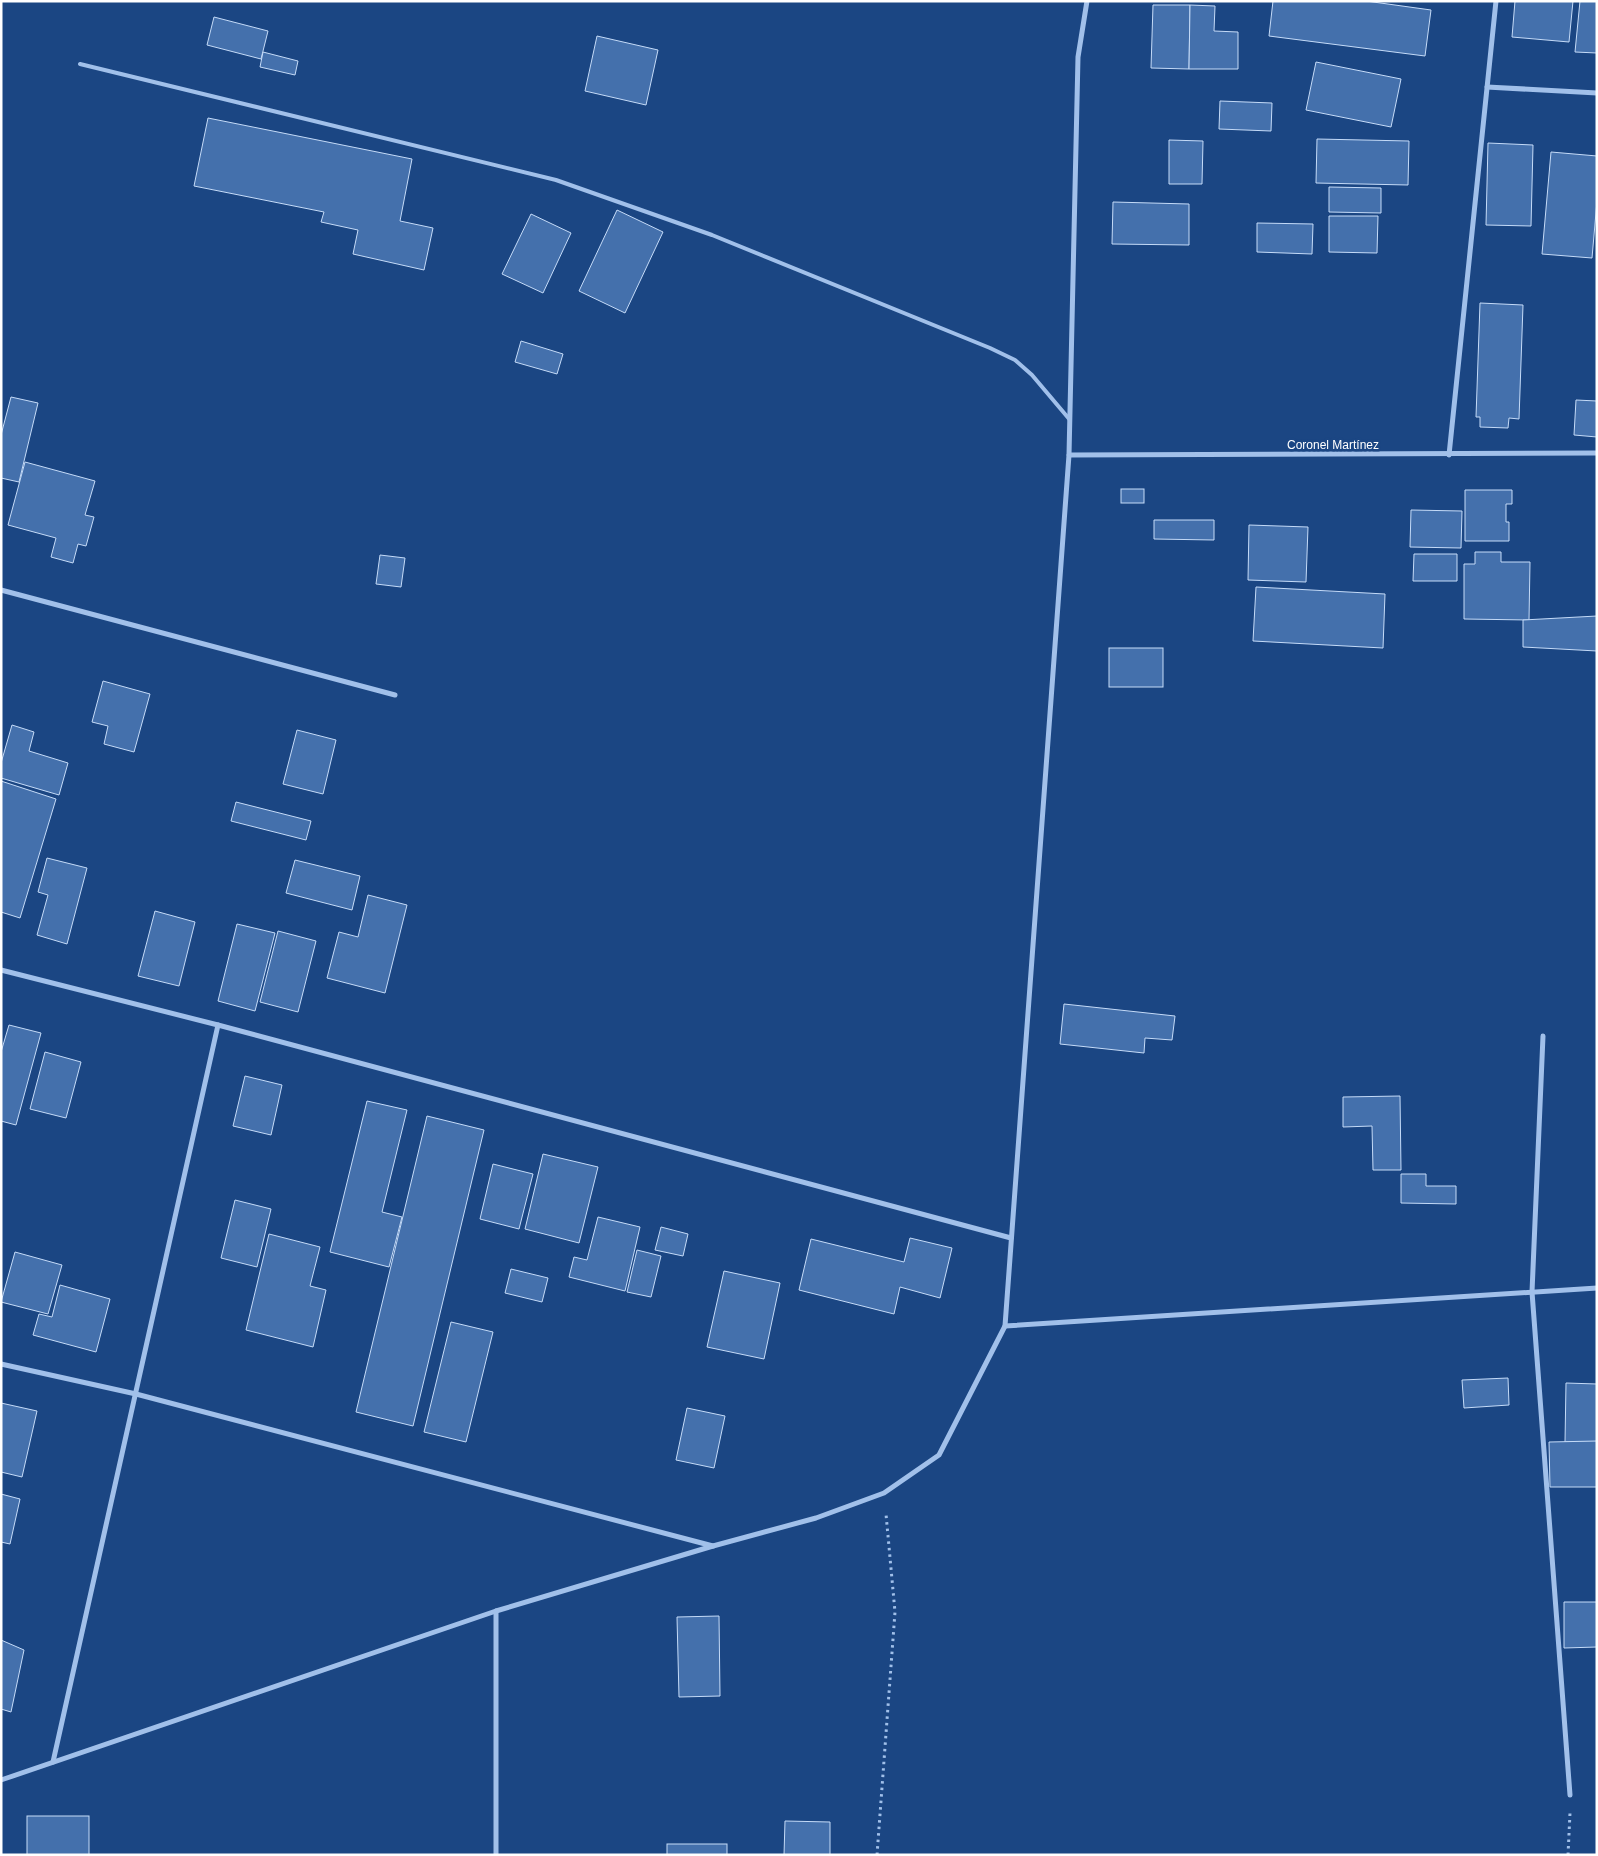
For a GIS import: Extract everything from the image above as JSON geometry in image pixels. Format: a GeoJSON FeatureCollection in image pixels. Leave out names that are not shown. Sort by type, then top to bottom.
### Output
{"type":"FeatureCollection","features":[{"type":"Feature","properties":{"kind":"street"},"geometry":{"type":"LineString","coordinates":[[1,1780],[496,1611],[713,1546],[816,1518],[884,1493],[940,1455],[1005,1326],[1069,455],[1078,57],[1087,1]]}},
{"type":"Feature","properties":{"kind":"street"},"geometry":{"type":"LineString","coordinates":[[1449,455],[1496,1]]}},
{"type":"Feature","properties":{"kind":"street"},"geometry":{"type":"LineString","coordinates":[[1487,87],[1597,93]]}},
{"type":"Feature","properties":{"kind":"street","name":"Coronel Martínez"},"geometry":{"type":"LineString","coordinates":[[1069,455],[1597,453]]}},
{"type":"Feature","properties":{"kind":"street"},"geometry":{"type":"LineString","coordinates":[[1,590],[395,694]]}},
{"type":"Feature","properties":{"kind":"street"},"geometry":{"type":"LineString","coordinates":[[1,970],[218,1025],[1011,1238]]}},
{"type":"Feature","properties":{"kind":"street"},"geometry":{"type":"LineString","coordinates":[[53,1762],[218,1025]]}},
{"type":"Feature","properties":{"kind":"street"},"geometry":{"type":"LineString","coordinates":[[1543,1036],[1532,1292],[1570,1794]]}},
{"type":"Feature","properties":{"kind":"street"},"geometry":{"type":"LineString","coordinates":[[1005,1326],[1597,1288]]}},
{"type":"Feature","properties":{"kind":"street"},"geometry":{"type":"LineString","coordinates":[[1,1364],[136,1394],[713,1546]]}},
{"type":"Feature","properties":{"kind":"street"},"geometry":{"type":"LineString","coordinates":[[496,1611],[496,1855]]}},
{"type":"Feature","properties":{"kind":"lane"},"geometry":{"type":"LineString","coordinates":[[80,64],[556,180],[712,235],[990,348],[1015,360],[1032,375],[1070,420]]}},
{"type":"Feature","properties":{"kind":"path"},"geometry":{"type":"LineString","coordinates":[[877,1855],[895,1612],[884,1493]]}},
{"type":"Feature","properties":{"kind":"path"},"geometry":{"type":"LineString","coordinates":[[1568,1855],[1570,1794]]}},
{"type":"Feature","properties":{"kind":"building"},"geometry":{"type":"Polygon","coordinates":[[[1273,1],[1366,1],[1431,10],[1425,56],[1269,36],[1273,1]]]}},
{"type":"Feature","properties":{"kind":"building"},"geometry":{"type":"Polygon","coordinates":[[[1515,1],[1573,1],[1569,42],[1512,37],[1515,1]]]}},
{"type":"Feature","properties":{"kind":"building"},"geometry":{"type":"Polygon","coordinates":[[[1580,1],[1597,1],[1597,53],[1575,52],[1580,1]]]}},
{"type":"Feature","properties":{"kind":"building"},"geometry":{"type":"Polygon","coordinates":[[[1153,5],[1190,5],[1189,69],[1151,68],[1153,5]]]}},
{"type":"Feature","properties":{"kind":"building"},"geometry":{"type":"Polygon","coordinates":[[[1190,5],[1215,6],[1214,31],[1238,32],[1238,69],[1189,69],[1190,5]]]}},
{"type":"Feature","properties":{"kind":"building"},"geometry":{"type":"Polygon","coordinates":[[[214,17],[268,31],[261,59],[207,45],[214,17]]]}},
{"type":"Feature","properties":{"kind":"building"},"geometry":{"type":"Polygon","coordinates":[[[597,36],[658,50],[646,105],[585,91],[597,36]]]}},
{"type":"Feature","properties":{"kind":"building"},"geometry":{"type":"Polygon","coordinates":[[[263,52],[298,61],[295,75],[260,67],[263,52]]]}},
{"type":"Feature","properties":{"kind":"building"},"geometry":{"type":"Polygon","coordinates":[[[1316,62],[1401,79],[1391,127],[1306,110],[1316,62]]]}},
{"type":"Feature","properties":{"kind":"building"},"geometry":{"type":"Polygon","coordinates":[[[1220,101],[1272,103],[1271,131],[1219,129],[1220,101]]]}},
{"type":"Feature","properties":{"kind":"building"},"geometry":{"type":"Polygon","coordinates":[[[208,118],[412,159],[400,221],[433,228],[424,270],[353,254],[358,230],[321,222],[324,212],[194,186],[208,118]]]}},
{"type":"Feature","properties":{"kind":"building"},"geometry":{"type":"Polygon","coordinates":[[[1317,139],[1409,141],[1408,185],[1316,183],[1317,139]]]}},
{"type":"Feature","properties":{"kind":"building"},"geometry":{"type":"Polygon","coordinates":[[[1169,140],[1203,141],[1202,184],[1169,184],[1169,140]]]}},
{"type":"Feature","properties":{"kind":"building"},"geometry":{"type":"Polygon","coordinates":[[[1488,143],[1533,145],[1531,226],[1486,225],[1488,143]]]}},
{"type":"Feature","properties":{"kind":"building"},"geometry":{"type":"Polygon","coordinates":[[[1551,152],[1597,156],[1597,201],[1592,258],[1542,254],[1551,152]]]}},
{"type":"Feature","properties":{"kind":"building"},"geometry":{"type":"Polygon","coordinates":[[[1329,187],[1381,188],[1381,213],[1329,212],[1329,187]]]}},
{"type":"Feature","properties":{"kind":"building"},"geometry":{"type":"Polygon","coordinates":[[[1113,202],[1189,204],[1189,245],[1112,244],[1113,202]]]}},
{"type":"Feature","properties":{"kind":"building"},"geometry":{"type":"Polygon","coordinates":[[[617,210],[663,232],[625,313],[579,291],[617,210]]]}},
{"type":"Feature","properties":{"kind":"building"},"geometry":{"type":"Polygon","coordinates":[[[531,214],[571,233],[543,293],[502,274],[531,214]]]}},
{"type":"Feature","properties":{"kind":"building"},"geometry":{"type":"Polygon","coordinates":[[[1329,216],[1378,216],[1377,253],[1329,252],[1329,216]]]}},
{"type":"Feature","properties":{"kind":"building"},"geometry":{"type":"Polygon","coordinates":[[[1257,223],[1313,224],[1312,254],[1257,252],[1257,223]]]}},
{"type":"Feature","properties":{"kind":"building"},"geometry":{"type":"Polygon","coordinates":[[[1480,303],[1523,305],[1519,419],[1509,418],[1508,428],[1480,427],[1480,417],[1476,417],[1480,303]]]}},
{"type":"Feature","properties":{"kind":"building"},"geometry":{"type":"Polygon","coordinates":[[[521,341],[563,354],[557,374],[515,362],[521,341]]]}},
{"type":"Feature","properties":{"kind":"building"},"geometry":{"type":"Polygon","coordinates":[[[11,397],[38,403],[19,482],[1,478],[1,435],[11,397]]]}},
{"type":"Feature","properties":{"kind":"building"},"geometry":{"type":"Polygon","coordinates":[[[1576,400],[1597,401],[1597,437],[1574,435],[1576,400]]]}},
{"type":"Feature","properties":{"kind":"building"},"geometry":{"type":"Polygon","coordinates":[[[25,462],[95,481],[85,515],[94,517],[86,546],[78,544],[73,563],[51,557],[56,538],[8,525],[25,462]]]}},
{"type":"Feature","properties":{"kind":"building"},"geometry":{"type":"Polygon","coordinates":[[[1121,489],[1144,489],[1144,503],[1121,503],[1121,489]]]}},
{"type":"Feature","properties":{"kind":"building"},"geometry":{"type":"Polygon","coordinates":[[[1465,490],[1512,490],[1512,504],[1506,504],[1506,522],[1509,522],[1509,541],[1465,541],[1465,490]]]}},
{"type":"Feature","properties":{"kind":"building"},"geometry":{"type":"Polygon","coordinates":[[[1411,510],[1462,511],[1461,548],[1410,547],[1411,510]]]}},
{"type":"Feature","properties":{"kind":"building"},"geometry":{"type":"Polygon","coordinates":[[[1154,520],[1214,520],[1214,540],[1154,539],[1154,520]]]}},
{"type":"Feature","properties":{"kind":"building"},"geometry":{"type":"Polygon","coordinates":[[[1249,525],[1308,527],[1306,582],[1248,580],[1249,525]]]}},
{"type":"Feature","properties":{"kind":"building"},"geometry":{"type":"Polygon","coordinates":[[[1475,552],[1501,552],[1501,562],[1530,562],[1529,620],[1464,619],[1464,564],[1475,564],[1475,552]]]}},
{"type":"Feature","properties":{"kind":"building"},"geometry":{"type":"Polygon","coordinates":[[[1414,554],[1457,554],[1457,581],[1413,581],[1414,554]]]}},
{"type":"Feature","properties":{"kind":"building"},"geometry":{"type":"Polygon","coordinates":[[[380,555],[405,558],[401,587],[376,584],[380,555]]]}},
{"type":"Feature","properties":{"kind":"building"},"geometry":{"type":"Polygon","coordinates":[[[1256,587],[1385,594],[1383,648],[1253,641],[1256,587]]]}},
{"type":"Feature","properties":{"kind":"building"},"geometry":{"type":"Polygon","coordinates":[[[1597,616],[1597,651],[1523,647],[1523,620],[1597,616]]]}},
{"type":"Feature","properties":{"kind":"building"},"geometry":{"type":"Polygon","coordinates":[[[1109,648],[1163,648],[1163,687],[1109,687],[1109,648]]]}},
{"type":"Feature","properties":{"kind":"building"},"geometry":{"type":"Polygon","coordinates":[[[103,681],[150,694],[134,752],[104,744],[108,726],[92,722],[103,681]]]}},
{"type":"Feature","properties":{"kind":"building"},"geometry":{"type":"Polygon","coordinates":[[[12,725],[34,732],[29,751],[68,763],[59,795],[1,778],[1,763],[12,725]]]}},
{"type":"Feature","properties":{"kind":"building"},"geometry":{"type":"Polygon","coordinates":[[[297,730],[336,740],[323,794],[283,784],[297,730]]]}},
{"type":"Feature","properties":{"kind":"building"},"geometry":{"type":"Polygon","coordinates":[[[1,781],[56,799],[20,918],[1,912],[1,781]]]}},
{"type":"Feature","properties":{"kind":"building"},"geometry":{"type":"Polygon","coordinates":[[[236,802],[311,821],[306,840],[231,821],[236,802]]]}},
{"type":"Feature","properties":{"kind":"building"},"geometry":{"type":"Polygon","coordinates":[[[47,858],[87,868],[67,944],[37,935],[48,895],[38,892],[47,858]]]}},
{"type":"Feature","properties":{"kind":"building"},"geometry":{"type":"Polygon","coordinates":[[[295,860],[360,876],[352,910],[286,893],[295,860]]]}},
{"type":"Feature","properties":{"kind":"building"},"geometry":{"type":"Polygon","coordinates":[[[368,895],[407,905],[385,993],[327,978],[339,932],[358,937],[368,895]]]}},
{"type":"Feature","properties":{"kind":"building"},"geometry":{"type":"Polygon","coordinates":[[[155,911],[195,922],[179,986],[138,976],[155,911]]]}},
{"type":"Feature","properties":{"kind":"building"},"geometry":{"type":"Polygon","coordinates":[[[237,924],[275,933],[255,1011],[218,1001],[237,924]]]}},
{"type":"Feature","properties":{"kind":"building"},"geometry":{"type":"Polygon","coordinates":[[[278,931],[316,941],[298,1012],[260,1002],[278,931]]]}},
{"type":"Feature","properties":{"kind":"building"},"geometry":{"type":"Polygon","coordinates":[[[1064,1004],[1175,1016],[1172,1040],[1145,1038],[1144,1053],[1060,1044],[1064,1004]]]}},
{"type":"Feature","properties":{"kind":"building"},"geometry":{"type":"Polygon","coordinates":[[[9,1025],[41,1033],[16,1125],[1,1121],[1,1052],[9,1025]]]}},
{"type":"Feature","properties":{"kind":"building"},"geometry":{"type":"Polygon","coordinates":[[[45,1052],[81,1062],[66,1118],[30,1109],[45,1052]]]}},
{"type":"Feature","properties":{"kind":"building"},"geometry":{"type":"Polygon","coordinates":[[[245,1076],[282,1085],[271,1135],[233,1126],[245,1076]]]}},
{"type":"Feature","properties":{"kind":"building"},"geometry":{"type":"Polygon","coordinates":[[[1400,1096],[1401,1170],[1373,1170],[1372,1126],[1343,1127],[1343,1097],[1400,1096]]]}},
{"type":"Feature","properties":{"kind":"building"},"geometry":{"type":"Polygon","coordinates":[[[367,1101],[407,1110],[382,1212],[402,1217],[389,1267],[330,1252],[367,1101]]]}},
{"type":"Feature","properties":{"kind":"building"},"geometry":{"type":"Polygon","coordinates":[[[427,1116],[484,1130],[413,1426],[356,1412],[427,1116]]]}},
{"type":"Feature","properties":{"kind":"building"},"geometry":{"type":"Polygon","coordinates":[[[543,1154],[598,1167],[579,1243],[525,1229],[543,1154]]]}},
{"type":"Feature","properties":{"kind":"building"},"geometry":{"type":"Polygon","coordinates":[[[493,1164],[533,1174],[519,1229],[480,1219],[493,1164]]]}},
{"type":"Feature","properties":{"kind":"building"},"geometry":{"type":"Polygon","coordinates":[[[1401,1174],[1426,1174],[1426,1186],[1456,1186],[1456,1204],[1401,1203],[1401,1174]]]}},
{"type":"Feature","properties":{"kind":"building"},"geometry":{"type":"Polygon","coordinates":[[[235,1200],[271,1209],[257,1267],[221,1258],[235,1200]]]}},
{"type":"Feature","properties":{"kind":"building"},"geometry":{"type":"Polygon","coordinates":[[[598,1217],[640,1227],[625,1291],[569,1277],[574,1257],[587,1260],[598,1217]]]}},
{"type":"Feature","properties":{"kind":"building"},"geometry":{"type":"Polygon","coordinates":[[[661,1227],[688,1234],[683,1256],[655,1250],[661,1227]]]}},
{"type":"Feature","properties":{"kind":"building"},"geometry":{"type":"Polygon","coordinates":[[[269,1234],[320,1247],[310,1286],[326,1290],[313,1347],[246,1330],[269,1234]]]}},
{"type":"Feature","properties":{"kind":"building"},"geometry":{"type":"Polygon","coordinates":[[[910,1238],[952,1248],[940,1298],[900,1287],[894,1314],[799,1290],[811,1239],[904,1262],[910,1238]]]}},
{"type":"Feature","properties":{"kind":"building"},"geometry":{"type":"Polygon","coordinates":[[[637,1250],[661,1256],[651,1297],[627,1292],[637,1250]]]}},
{"type":"Feature","properties":{"kind":"building"},"geometry":{"type":"Polygon","coordinates":[[[15,1252],[62,1265],[48,1314],[1,1302],[15,1252]]]}},
{"type":"Feature","properties":{"kind":"building"},"geometry":{"type":"Polygon","coordinates":[[[511,1269],[548,1278],[542,1302],[505,1293],[511,1269]]]}},
{"type":"Feature","properties":{"kind":"building"},"geometry":{"type":"Polygon","coordinates":[[[724,1271],[780,1283],[764,1359],[707,1347],[724,1271]]]}},
{"type":"Feature","properties":{"kind":"building"},"geometry":{"type":"Polygon","coordinates":[[[60,1285],[110,1299],[96,1352],[33,1335],[39,1314],[52,1317],[60,1285]]]}},
{"type":"Feature","properties":{"kind":"building"},"geometry":{"type":"Polygon","coordinates":[[[451,1322],[493,1332],[466,1442],[424,1432],[451,1322]]]}},
{"type":"Feature","properties":{"kind":"building"},"geometry":{"type":"Polygon","coordinates":[[[1508,1378],[1509,1405],[1464,1408],[1462,1380],[1508,1378]]]}},
{"type":"Feature","properties":{"kind":"building"},"geometry":{"type":"Polygon","coordinates":[[[1566,1383],[1597,1384],[1597,1442],[1565,1442],[1566,1383]]]}},
{"type":"Feature","properties":{"kind":"building"},"geometry":{"type":"Polygon","coordinates":[[[1,1403],[37,1411],[22,1477],[1,1472],[1,1403]]]}},
{"type":"Feature","properties":{"kind":"building"},"geometry":{"type":"Polygon","coordinates":[[[687,1408],[725,1416],[714,1468],[676,1460],[687,1408]]]}},
{"type":"Feature","properties":{"kind":"building"},"geometry":{"type":"Polygon","coordinates":[[[1597,1441],[1597,1487],[1550,1487],[1549,1442],[1597,1441]]]}},
{"type":"Feature","properties":{"kind":"building"},"geometry":{"type":"Polygon","coordinates":[[[1,1494],[20,1499],[10,1544],[1,1542],[1,1494]]]}},
{"type":"Feature","properties":{"kind":"building"},"geometry":{"type":"Polygon","coordinates":[[[1564,1602],[1597,1602],[1597,1647],[1564,1648],[1564,1602]]]}},
{"type":"Feature","properties":{"kind":"building"},"geometry":{"type":"Polygon","coordinates":[[[719,1616],[720,1696],[679,1697],[677,1617],[719,1616]]]}},
{"type":"Feature","properties":{"kind":"building"},"geometry":{"type":"Polygon","coordinates":[[[1,1640],[24,1650],[11,1712],[1,1709],[1,1640]]]}},
{"type":"Feature","properties":{"kind":"building"},"geometry":{"type":"Polygon","coordinates":[[[27,1816],[89,1816],[89,1855],[27,1855],[27,1816]]]}},
{"type":"Feature","properties":{"kind":"building"},"geometry":{"type":"Polygon","coordinates":[[[785,1821],[830,1822],[830,1855],[784,1855],[785,1821]]]}},
{"type":"Feature","properties":{"kind":"building"},"geometry":{"type":"Polygon","coordinates":[[[667,1844],[727,1844],[727,1855],[667,1855],[667,1844]]]}}]}
